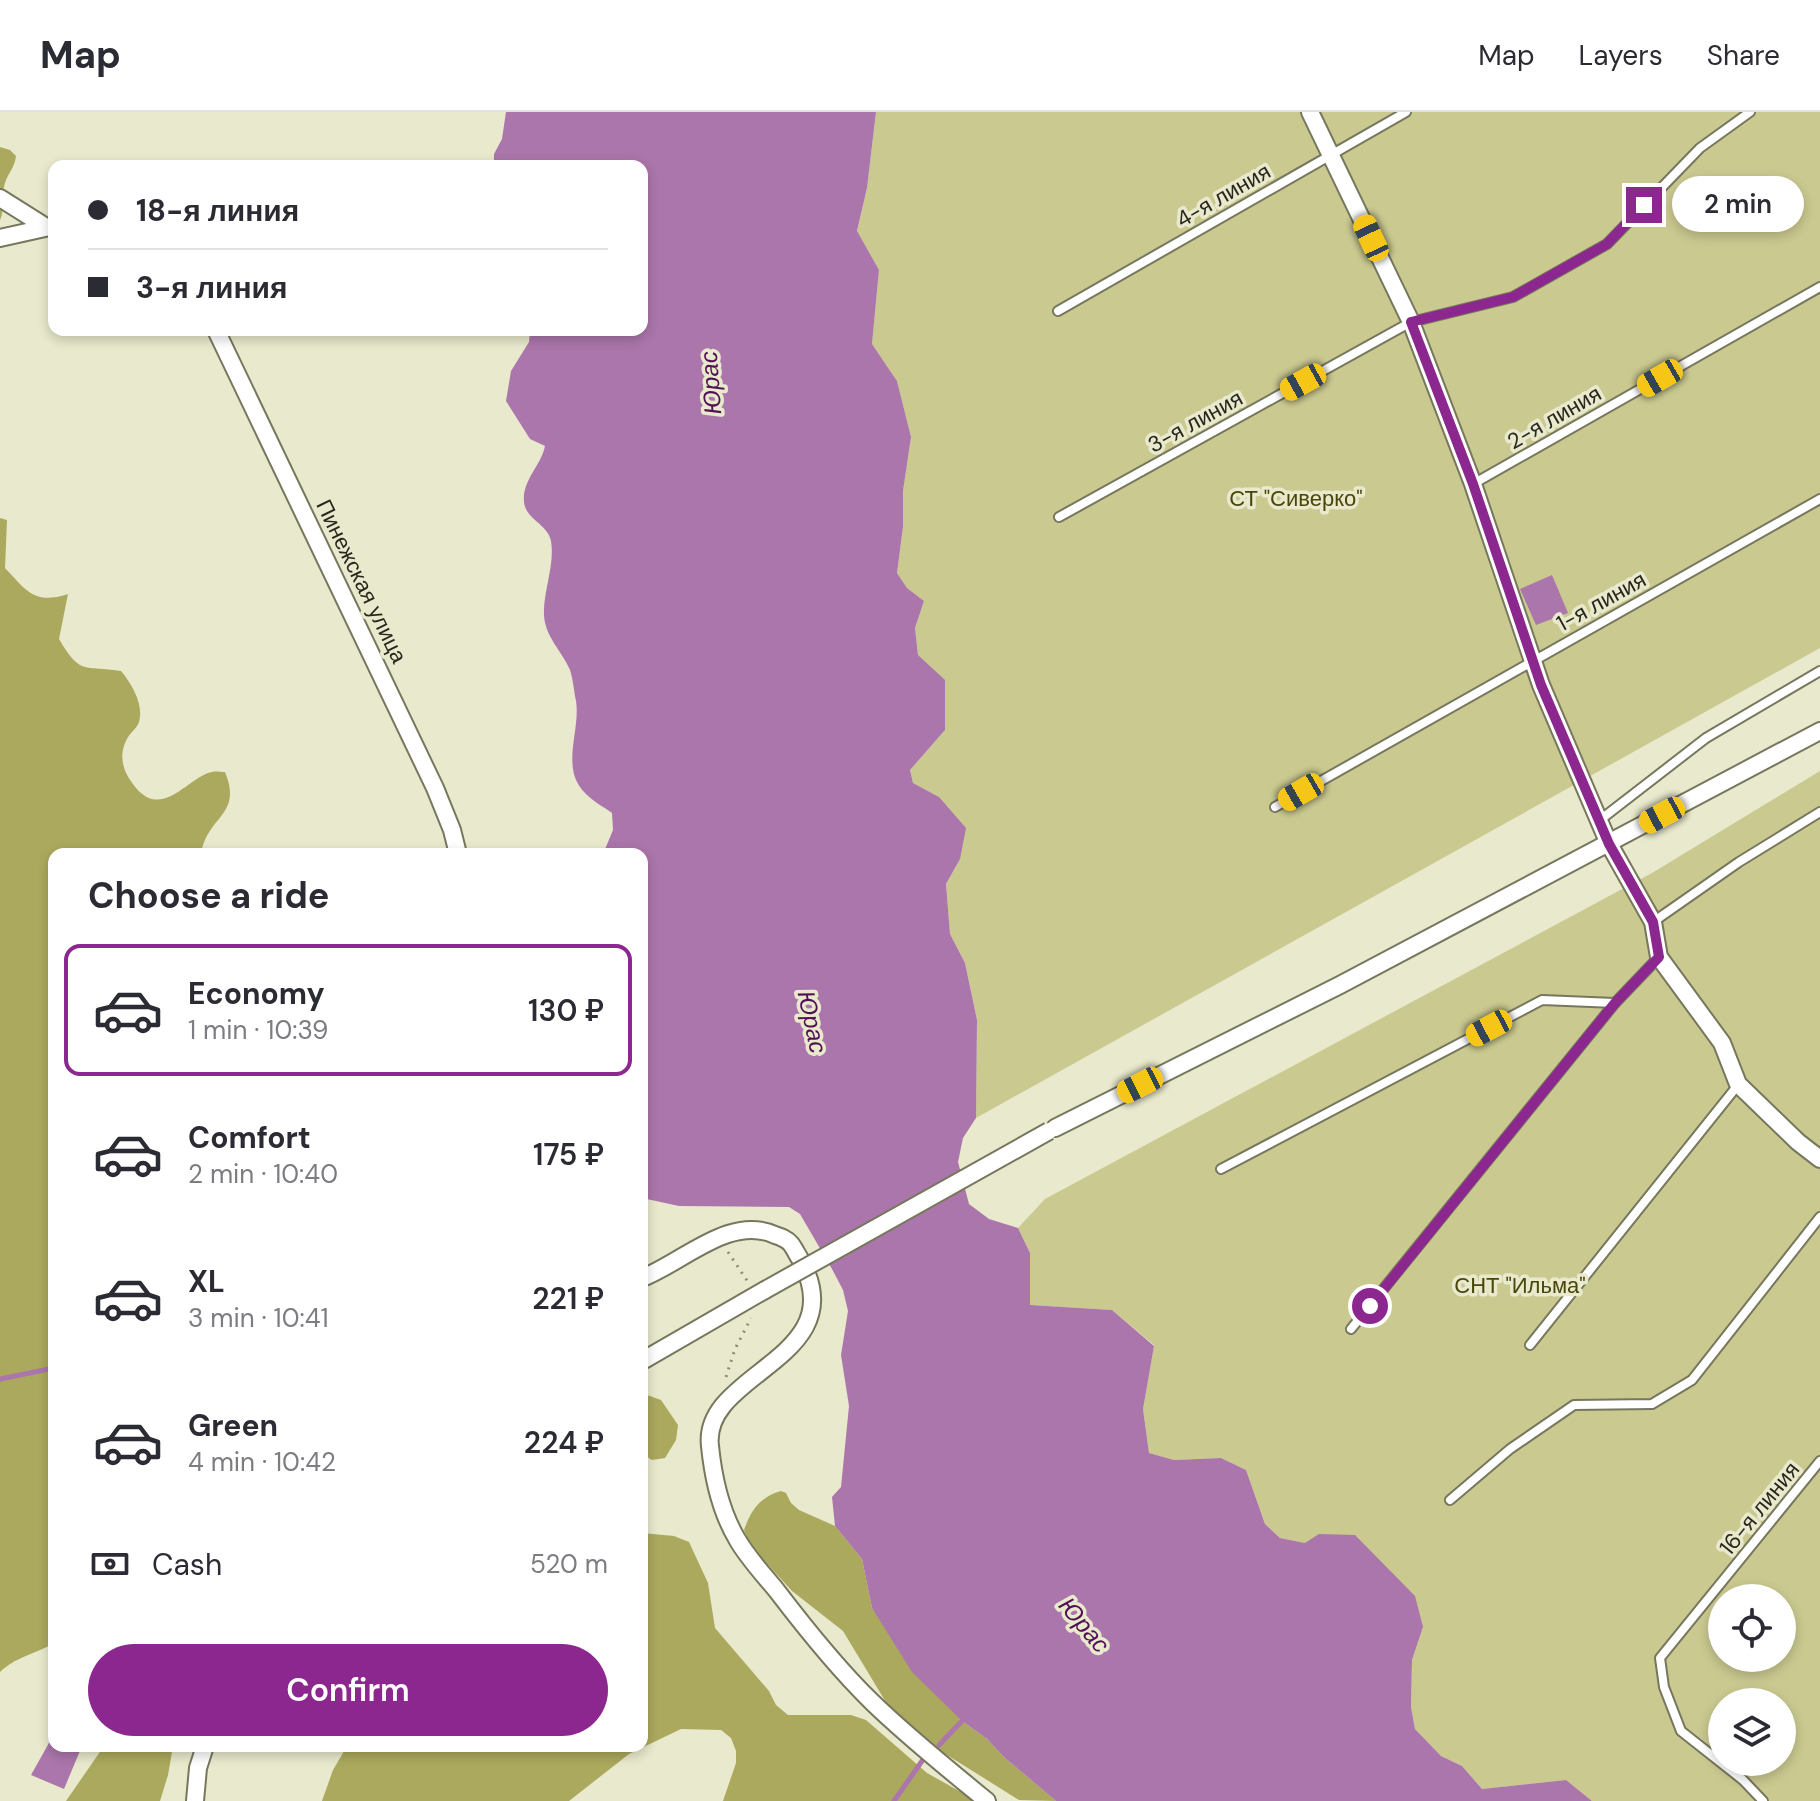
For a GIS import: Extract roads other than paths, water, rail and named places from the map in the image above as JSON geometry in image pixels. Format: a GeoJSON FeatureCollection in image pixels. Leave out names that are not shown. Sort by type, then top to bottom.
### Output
{"type":"FeatureCollection","features":[{"type":"Feature","properties":{"kind":"street"},"geometry":{"type":"LineString","coordinates":[[1310,112],[1411,322],[1473,484],[1541,685],[1609,844],[1653,922],[1659,957],[1722,1043],[1738,1084],[1820,1159]]}},
{"type":"Feature","properties":{"kind":"street"},"geometry":{"type":"LineString","coordinates":[[0,198],[48,225]]}},
{"type":"Feature","properties":{"kind":"street"},"geometry":{"type":"LineString","coordinates":[[0,238],[48,226]]}},
{"type":"Feature","properties":{"kind":"street","name":"Пинежская улица"},"geometry":{"type":"LineString","coordinates":[[219,336],[435,788],[456,848]]}},
{"type":"Feature","properties":{"kind":"street"},"geometry":{"type":"LineString","coordinates":[[648,1357],[757,1288],[1052,1130],[1340,985],[1820,731]]}},
{"type":"Feature","properties":{"kind":"street"},"geometry":{"type":"LineString","coordinates":[[648,1276],[736,1231],[766,1231],[789,1241],[810,1278],[810,1321],[791,1347],[753,1376],[715,1415],[709,1442],[717,1486],[737,1539],[792,1610],[871,1701],[987,1801]]}},
{"type":"Feature","properties":{"kind":"street"},"geometry":{"type":"LineString","coordinates":[[195,1801],[198,1768],[203,1752]]}},
{"type":"Feature","properties":{"kind":"lane","name":"4-я линия"},"geometry":{"type":"LineString","coordinates":[[1058,311],[1406,112]]}},
{"type":"Feature","properties":{"kind":"lane","name":"3-я линия"},"geometry":{"type":"LineString","coordinates":[[1059,517],[1411,322],[1513,297],[1607,244],[1700,148],[1750,112]]}},
{"type":"Feature","properties":{"kind":"lane","name":"2-я линия"},"geometry":{"type":"LineString","coordinates":[[1473,484],[1820,287]]}},
{"type":"Feature","properties":{"kind":"lane","name":"1-я линия"},"geometry":{"type":"LineString","coordinates":[[1275,807],[1820,499]]}},
{"type":"Feature","properties":{"kind":"lane"},"geometry":{"type":"LineString","coordinates":[[1599,821],[1706,738],[1810,674],[1820,671]]}},
{"type":"Feature","properties":{"kind":"lane"},"geometry":{"type":"LineString","coordinates":[[1653,922],[1739,862],[1820,812]]}},
{"type":"Feature","properties":{"kind":"lane"},"geometry":{"type":"LineString","coordinates":[[1351,1329],[1615,1003],[1659,957]]}},
{"type":"Feature","properties":{"kind":"lane"},"geometry":{"type":"LineString","coordinates":[[1221,1169],[1542,1000],[1615,1003]]}},
{"type":"Feature","properties":{"kind":"lane"},"geometry":{"type":"LineString","coordinates":[[1530,1345],[1738,1084]]}},
{"type":"Feature","properties":{"kind":"lane"},"geometry":{"type":"LineString","coordinates":[[1450,1500],[1510,1449],[1574,1405],[1652,1404],[1692,1380],[1820,1217]]}},
{"type":"Feature","properties":{"kind":"lane","name":"16-я линия"},"geometry":{"type":"LineString","coordinates":[[1763,1801],[1743,1780],[1681,1731],[1664,1687],[1660,1658],[1820,1461]]}},
{"type":"Feature","properties":{"kind":"water","name":"Юрас"},"geometry":{"type":"Polygon","coordinates":[[[506,112],[876,112],[867,188],[857,231],[879,270],[872,344],[897,381],[911,437],[903,491],[903,527],[897,573],[907,588],[924,601],[915,628],[918,655],[945,680],[945,730],[910,770],[913,783],[939,797],[966,828],[960,859],[946,884],[950,934],[965,963],[977,1020],[976,1118],[963,1138],[958,1162],[969,1204],[989,1219],[1018,1228],[1030,1253],[1030,1305],[1112,1310],[1154,1346],[1143,1409],[1149,1453],[1174,1460],[1221,1458],[1246,1470],[1265,1524],[1280,1538],[1305,1543],[1319,1534],[1355,1535],[1415,1596],[1423,1627],[1412,1660],[1411,1707],[1415,1729],[1441,1756],[1462,1766],[1482,1789],[1566,1780],[1592,1801],[1056,1801],[986,1738],[962,1721],[912,1672],[872,1608],[862,1559],[835,1526],[832,1497],[841,1487],[849,1406],[841,1355],[848,1311],[843,1290],[832,1269],[800,1214],[789,1207],[679,1206],[648,1199],[648,848],[606,848],[613,830],[612,813],[587,795],[573,771],[577,711],[573,681],[567,663],[547,630],[544,615],[551,541],[524,502],[526,487],[545,446],[530,439],[506,401],[511,371],[530,336],[648,336],[648,160],[494,160],[502,139],[506,112]]]}},
{"type":"Feature","properties":{"kind":"water"},"geometry":{"type":"Polygon","coordinates":[[[1552,575],[1568,613],[1536,625],[1520,589],[1552,575]]]}},
{"type":"Feature","properties":{"kind":"water"},"geometry":{"type":"Polygon","coordinates":[[[48,1745],[48,1752],[79,1752],[64,1789],[31,1775],[48,1745]]]}},
{"type":"Feature","properties":{"kind":"waterway"},"geometry":{"type":"LineString","coordinates":[[0,1379],[48,1369]]}},
{"type":"Feature","properties":{"kind":"waterway"},"geometry":{"type":"LineString","coordinates":[[939,1745],[962,1721]]}},
{"type":"Feature","properties":{"kind":"waterway"},"geometry":{"type":"LineString","coordinates":[[894,1801],[922,1761]]}},
{"type":"Feature","properties":{"kind":"park label","name":"СТ \"Сиверко\""},"geometry":{"type":"Point","coordinates":[1296,498]}},
{"type":"Feature","properties":{"kind":"park label","name":"СНТ \"Ильма\""},"geometry":{"type":"Point","coordinates":[1520,1285]}}]}
